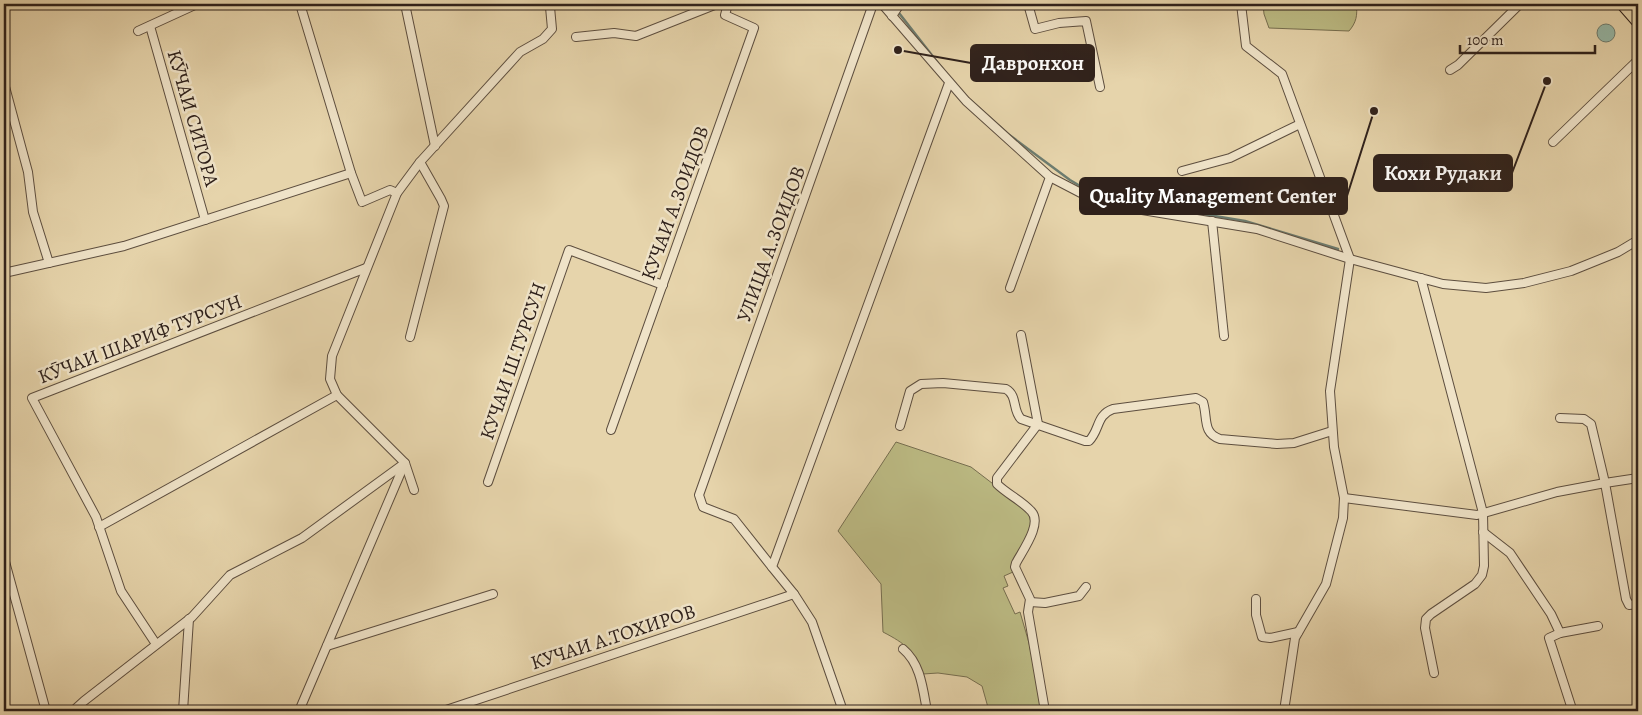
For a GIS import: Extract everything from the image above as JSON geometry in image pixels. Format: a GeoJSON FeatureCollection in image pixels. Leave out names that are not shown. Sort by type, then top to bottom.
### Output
{"type":"FeatureCollection","features":[{"type":"Feature","properties":{"kind":"highway"},"geometry":{"type":"LineString","coordinates":[[1624,4],[1638,20]]}},
{"type":"Feature","properties":{"kind":"street"},"geometry":{"type":"LineString","coordinates":[[138,32],[197,4]]}},
{"type":"Feature","properties":{"kind":"street"},"geometry":{"type":"LineString","coordinates":[[300,4],[351,173],[362,202],[390,190],[397,193]]}},
{"type":"Feature","properties":{"kind":"street"},"geometry":{"type":"LineString","coordinates":[[405,4],[435,146]]}},
{"type":"Feature","properties":{"kind":"street"},"geometry":{"type":"LineString","coordinates":[[414,490],[405,463],[337,394],[330,379],[332,356],[397,193],[420,162],[520,52],[543,39],[552,29],[550,7],[548,4]]}},
{"type":"Feature","properties":{"kind":"street"},"geometry":{"type":"LineString","coordinates":[[576,37],[614,34],[636,36],[717,4]]}},
{"type":"Feature","properties":{"kind":"street","name":"КУЧАИ А.ЗОИДОВ"},"geometry":{"type":"LineString","coordinates":[[610,430],[754,28],[725,15],[728,4]]}},
{"type":"Feature","properties":{"kind":"street","name":"УЛИЦА А.ЗОИДОВ"},"geometry":{"type":"LineString","coordinates":[[772,567],[734,519],[703,507],[698,495],[873,4]]}},
{"type":"Feature","properties":{"kind":"street"},"geometry":{"type":"LineString","coordinates":[[882,4],[896,10],[949,84],[966,101],[1050,177],[1100,203],[1257,228],[1350,259],[1443,284],[1486,288],[1524,283],[1571,271],[1618,252],[1638,240]]}},
{"type":"Feature","properties":{"kind":"street"},"geometry":{"type":"LineString","coordinates":[[1028,4],[1035,29],[1059,23],[1086,21],[1100,88]]}},
{"type":"Feature","properties":{"kind":"street"},"geometry":{"type":"LineString","coordinates":[[1241,4],[1246,46],[1282,74],[1350,259],[1330,391],[1332,431],[1344,498],[1343,518],[1326,584],[1295,638],[1285,711]]}},
{"type":"Feature","properties":{"kind":"street"},"geometry":{"type":"LineString","coordinates":[[1450,70],[1458,65],[1520,4]]}},
{"type":"Feature","properties":{"kind":"street","name":"КӮЧАИ СИТОРА"},"geometry":{"type":"LineString","coordinates":[[150,26],[206,220]]}},
{"type":"Feature","properties":{"kind":"street"},"geometry":{"type":"LineString","coordinates":[[1553,142],[1638,60]]}},
{"type":"Feature","properties":{"kind":"street"},"geometry":{"type":"LineString","coordinates":[[4,83],[28,172],[33,212],[49,263]]}},
{"type":"Feature","properties":{"kind":"street"},"geometry":{"type":"LineString","coordinates":[[843,711],[812,622],[794,594],[772,567],[949,84]]}},
{"type":"Feature","properties":{"kind":"street"},"geometry":{"type":"LineString","coordinates":[[1182,171],[1230,158],[1300,124]]}},
{"type":"Feature","properties":{"kind":"street"},"geometry":{"type":"LineString","coordinates":[[410,337],[444,206],[442,199],[420,162]]}},
{"type":"Feature","properties":{"kind":"street"},"geometry":{"type":"LineString","coordinates":[[4,273],[124,246],[351,173]]}},
{"type":"Feature","properties":{"kind":"street"},"geometry":{"type":"LineString","coordinates":[[1010,288],[1050,177]]}},
{"type":"Feature","properties":{"kind":"street"},"geometry":{"type":"LineString","coordinates":[[1212,221],[1224,336]]}},
{"type":"Feature","properties":{"kind":"street","name":"КУЧАИ Ш.ТУРСУН"},"geometry":{"type":"LineString","coordinates":[[488,482],[569,250],[663,285]]}},
{"type":"Feature","properties":{"kind":"street","name":"КӮЧАИ ШАРИФ ТУРСУН"},"geometry":{"type":"LineString","coordinates":[[156,644],[121,591],[96,517],[32,398],[366,268]]}},
{"type":"Feature","properties":{"kind":"street"},"geometry":{"type":"LineString","coordinates":[[1421,278],[1483,513],[1484,566],[1482,576],[1475,584],[1426,619],[1425,628],[1434,673]]}},
{"type":"Feature","properties":{"kind":"street"},"geometry":{"type":"LineString","coordinates":[[1021,335],[1038,424],[997,478],[997,484],[1032,511],[1035,519],[1035,526],[1016,563],[1017,571],[1030,602],[1028,612],[1045,711]]}},
{"type":"Feature","properties":{"kind":"street"},"geometry":{"type":"LineString","coordinates":[[900,426],[910,391],[921,384],[943,383],[1006,389],[1011,392],[1016,412],[1022,419],[1085,441],[1089,441],[1106,411],[1196,398],[1203,402],[1208,432],[1220,440],[1277,444],[1294,443],[1332,431]]}},
{"type":"Feature","properties":{"kind":"street"},"geometry":{"type":"LineString","coordinates":[[99,526],[337,394]]}},
{"type":"Feature","properties":{"kind":"street"},"geometry":{"type":"LineString","coordinates":[[1560,418],[1584,419],[1591,424],[1605,483],[1626,599],[1629,605],[1638,604]]}},
{"type":"Feature","properties":{"kind":"street"},"geometry":{"type":"LineString","coordinates":[[73,711],[189,619],[230,575],[302,538],[405,463]]}},
{"type":"Feature","properties":{"kind":"street"},"geometry":{"type":"LineString","coordinates":[[299,711],[405,463]]}},
{"type":"Feature","properties":{"kind":"street"},"geometry":{"type":"LineString","coordinates":[[1344,498],[1477,515],[1557,492],[1638,478]]}},
{"type":"Feature","properties":{"kind":"street"},"geometry":{"type":"LineString","coordinates":[[1483,532],[1510,553],[1551,614],[1560,633]]}},
{"type":"Feature","properties":{"kind":"street"},"geometry":{"type":"LineString","coordinates":[[4,563],[46,711]]}},
{"type":"Feature","properties":{"kind":"street"},"geometry":{"type":"LineString","coordinates":[[1030,602],[1045,603],[1079,596],[1086,587]]}},
{"type":"Feature","properties":{"kind":"street"},"geometry":{"type":"LineString","coordinates":[[327,646],[493,594]]}},
{"type":"Feature","properties":{"kind":"street","name":"КУЧАИ А.ТОХИРОВ"},"geometry":{"type":"LineString","coordinates":[[443,711],[794,594]]}},
{"type":"Feature","properties":{"kind":"street"},"geometry":{"type":"LineString","coordinates":[[1256,599],[1256,616],[1262,637],[1270,638],[1298,632]]}},
{"type":"Feature","properties":{"kind":"street"},"geometry":{"type":"LineString","coordinates":[[183,711],[189,619]]}},
{"type":"Feature","properties":{"kind":"street"},"geometry":{"type":"LineString","coordinates":[[1572,709],[1549,638],[1560,633],[1598,626]]}},
{"type":"Feature","properties":{"kind":"street"},"geometry":{"type":"LineString","coordinates":[[903,650],[908,653],[921,677],[927,711]]}},
{"type":"Feature","properties":{"kind":"shaded area"},"geometry":{"type":"Polygon","coordinates":[[[1263,4],[1356,4],[1357,15],[1349,31],[1269,28],[1263,4]]]}},
{"type":"Feature","properties":{"kind":"shaded area"},"geometry":{"type":"Polygon","coordinates":[[[1602,24],[1610,24],[1615,29],[1613,40],[1602,42],[1597,37],[1597,29],[1602,24]]]}},
{"type":"Feature","properties":{"kind":"shaded area"},"geometry":{"type":"Polygon","coordinates":[[[896,442],[971,467],[1031,513],[1034,524],[1013,572],[1004,576],[1008,586],[1003,588],[1015,614],[1020,612],[1029,643],[1043,711],[989,711],[982,686],[967,677],[938,673],[923,674],[912,653],[898,640],[883,632],[881,584],[838,531],[896,442]]]}},
{"type":"Feature","properties":{"kind":"waterway"},"geometry":{"type":"LineString","coordinates":[[892,4],[945,72]]}},
{"type":"Feature","properties":{"kind":"waterway"},"geometry":{"type":"LineString","coordinates":[[970,100],[1008,134],[1070,180],[1092,193],[1130,202],[1245,221],[1338,249]]}},
{"type":"Feature","properties":{"kind":"place","name":"Давронхон"},"geometry":{"type":"Point","coordinates":[898,50]}},
{"type":"Feature","properties":{"kind":"place","name":"Кохи Рудаки"},"geometry":{"type":"Point","coordinates":[1547,81]}},
{"type":"Feature","properties":{"kind":"place","name":"Quality Management Center"},"geometry":{"type":"Point","coordinates":[1374,111]}}]}
